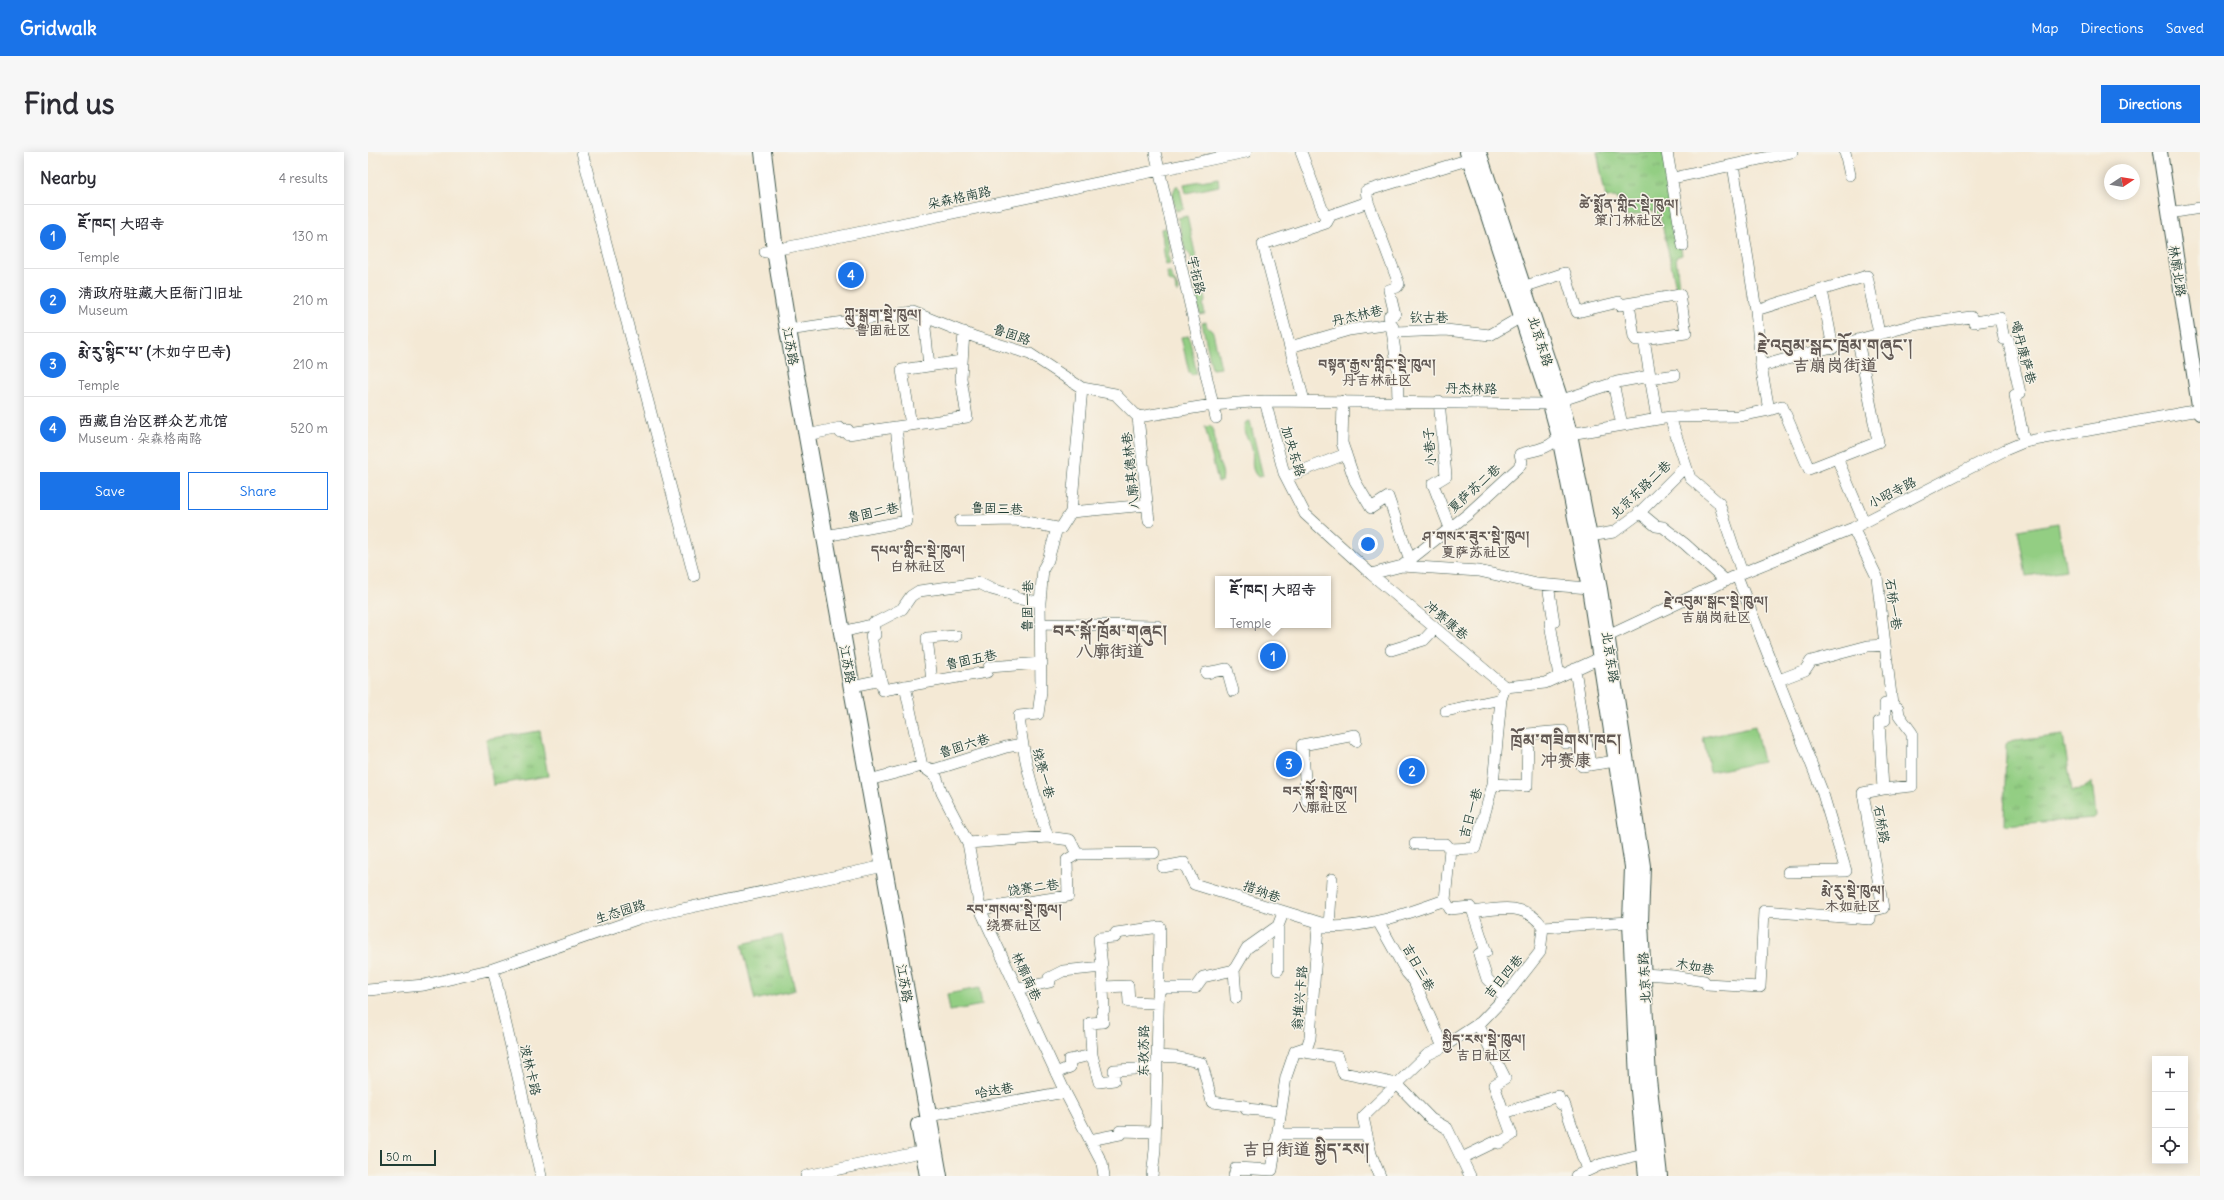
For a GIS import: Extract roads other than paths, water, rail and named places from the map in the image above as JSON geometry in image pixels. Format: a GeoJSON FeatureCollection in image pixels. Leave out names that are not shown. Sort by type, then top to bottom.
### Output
{"type":"FeatureCollection","features":[{"type":"Feature","properties":{"kind":"highway","name":"江苏路"},"geometry":{"type":"LineString","coordinates":[[753,152],[928,1150],[939,1176]]}},
{"type":"Feature","properties":{"kind":"highway","name":"江苏路"},"geometry":{"type":"LineString","coordinates":[[763,152],[770,251],[788,330],[869,780],[879,867],[928,1116],[928,1176]]}},
{"type":"Feature","properties":{"kind":"main road","name":"林廓北路"},"geometry":{"type":"LineString","coordinates":[[2160,152],[2200,413]]}},
{"type":"Feature","properties":{"kind":"main road","name":"北京东路"},"geometry":{"type":"LineString","coordinates":[[1472,154],[1523,287],[1590,536],[1608,636],[1643,866],[1641,922],[1649,1079],[1660,1176]]}},
{"type":"Feature","properties":{"kind":"main road","name":"北京东路"},"geometry":{"type":"LineString","coordinates":[[1472,154],[1521,317],[1555,402]]}},
{"type":"Feature","properties":{"kind":"main road","name":"北京东路"},"geometry":{"type":"LineString","coordinates":[[1564,435],[1632,867],[1630,922],[1643,1154],[1646,1176]]}},
{"type":"Feature","properties":{"kind":"street"},"geometry":{"type":"LineString","coordinates":[[582,152],[694,576]]}},
{"type":"Feature","properties":{"kind":"street","name":"宇拓路"},"geometry":{"type":"LineString","coordinates":[[1155,152],[1216,418]]}},
{"type":"Feature","properties":{"kind":"street","name":"朵森格南路"},"geometry":{"type":"LineString","coordinates":[[770,251],[1158,169],[1246,152]]}},
{"type":"Feature","properties":{"kind":"street"},"geometry":{"type":"LineString","coordinates":[[1301,152],[1327,222]]}},
{"type":"Feature","properties":{"kind":"street"},"geometry":{"type":"LineString","coordinates":[[1667,152],[1673,178],[1683,246]]}},
{"type":"Feature","properties":{"kind":"street"},"geometry":{"type":"LineString","coordinates":[[1673,178],[1792,152]]}},
{"type":"Feature","properties":{"kind":"street"},"geometry":{"type":"LineString","coordinates":[[1846,152],[1850,175]]}},
{"type":"Feature","properties":{"kind":"street"},"geometry":{"type":"LineString","coordinates":[[1304,401],[1263,244],[1327,222],[1331,215],[1368,202],[1366,191],[1472,154]]}},
{"type":"Feature","properties":{"kind":"street"},"geometry":{"type":"LineString","coordinates":[[1733,165],[1756,310],[1761,366],[1769,410]]}},
{"type":"Feature","properties":{"kind":"street","name":"丹杰林巷"},"geometry":{"type":"LineString","coordinates":[[1290,347],[1349,330],[1390,324],[1389,316],[1395,315],[1389,290],[1397,287],[1399,284],[1368,202]]}},
{"type":"Feature","properties":{"kind":"street"},"geometry":{"type":"LineString","coordinates":[[2169,214],[2200,208]]}},
{"type":"Feature","properties":{"kind":"street"},"geometry":{"type":"LineString","coordinates":[[1523,287],[1565,273],[1576,312],[1619,302],[1620,305],[1629,304],[1680,295],[1686,333],[1636,340],[1634,337],[1629,304]]}},
{"type":"Feature","properties":{"kind":"street"},"geometry":{"type":"LineString","coordinates":[[1756,310],[1867,276],[1879,333]]}},
{"type":"Feature","properties":{"kind":"street"},"geometry":{"type":"LineString","coordinates":[[1822,290],[1833,348]]}},
{"type":"Feature","properties":{"kind":"street","name":"鲁固路"},"geometry":{"type":"LineString","coordinates":[[788,330],[913,312],[964,332],[1030,354],[1082,388],[1116,394],[1138,417]]}},
{"type":"Feature","properties":{"kind":"street","name":"钦古巷"},"geometry":{"type":"LineString","coordinates":[[1390,324],[1396,332],[1446,330],[1490,335],[1521,317]]}},
{"type":"Feature","properties":{"kind":"street","name":"噶丹康萨巷"},"geometry":{"type":"LineString","coordinates":[[1761,366],[1833,348],[1879,333],[1913,325],[1971,317],[1974,322],[2000,318],[2004,339],[2008,339],[2020,393],[2015,395],[2024,442]]}},
{"type":"Feature","properties":{"kind":"street"},"geometry":{"type":"LineString","coordinates":[[928,318],[925,328],[929,366]]}},
{"type":"Feature","properties":{"kind":"street","name":"钦古巷"},"geometry":{"type":"LineString","coordinates":[[1390,324],[1397,365],[1398,402]]}},
{"type":"Feature","properties":{"kind":"street"},"geometry":{"type":"LineString","coordinates":[[807,435],[840,428],[840,432],[848,430],[848,434],[896,427],[911,423],[967,418],[961,378],[964,332]]}},
{"type":"Feature","properties":{"kind":"street"},"geometry":{"type":"LineString","coordinates":[[1644,339],[1656,419]]}},
{"type":"Feature","properties":{"kind":"street"},"geometry":{"type":"LineString","coordinates":[[1564,435],[1670,417],[1739,416],[1782,406],[1809,469],[1878,442],[1858,341]]}},
{"type":"Feature","properties":{"kind":"street"},"geometry":{"type":"LineString","coordinates":[[911,423],[902,370],[961,361]]}},
{"type":"Feature","properties":{"kind":"street","name":"丹杰林路"},"geometry":{"type":"LineString","coordinates":[[1212,405],[1265,401],[1555,402],[1613,383],[1650,377],[1675,375]]}},
{"type":"Feature","properties":{"kind":"street"},"geometry":{"type":"LineString","coordinates":[[1613,383],[1622,425]]}},
{"type":"Feature","properties":{"kind":"street"},"geometry":{"type":"LineString","coordinates":[[1082,388],[1071,512],[1147,505]]}},
{"type":"Feature","properties":{"kind":"street","name":"加央东路"},"geometry":{"type":"LineString","coordinates":[[1265,401],[1286,477],[1305,514],[1371,574]]}},
{"type":"Feature","properties":{"kind":"street"},"geometry":{"type":"LineString","coordinates":[[1343,401],[1342,443],[1355,480],[1371,508],[1388,496],[1406,563]]}},
{"type":"Feature","properties":{"kind":"street","name":"小巷子"},"geometry":{"type":"LineString","coordinates":[[1439,401],[1446,476],[1433,484],[1450,528]]}},
{"type":"Feature","properties":{"kind":"street"},"geometry":{"type":"LineString","coordinates":[[1138,417],[1212,405]]}},
{"type":"Feature","properties":{"kind":"street","name":"小昭寺路"},"geometry":{"type":"LineString","coordinates":[[1608,636],[1739,575],[1853,528],[2005,450],[2024,442],[2200,410]]}},
{"type":"Feature","properties":{"kind":"street","name":"八廓其德林巷"},"geometry":{"type":"LineString","coordinates":[[1138,417],[1149,521]]}},
{"type":"Feature","properties":{"kind":"street","name":"北京东路二巷"},"geometry":{"type":"LineString","coordinates":[[1670,417],[1690,478],[1719,503],[1739,575]]}},
{"type":"Feature","properties":{"kind":"street","name":"鲁固二巷"},"geometry":{"type":"LineString","coordinates":[[825,536],[907,521],[896,427]]}},
{"type":"Feature","properties":{"kind":"street","name":"夏萨苏二巷"},"geometry":{"type":"LineString","coordinates":[[1406,563],[1450,528],[1518,468],[1522,462],[1520,454],[1547,447],[1564,435]]}},
{"type":"Feature","properties":{"kind":"street"},"geometry":{"type":"LineString","coordinates":[[1286,477],[1346,454]]}},
{"type":"Feature","properties":{"kind":"street"},"geometry":{"type":"LineString","coordinates":[[1837,458],[1864,522]]}},
{"type":"Feature","properties":{"kind":"street","name":"北京东路二巷"},"geometry":{"type":"LineString","coordinates":[[1590,536],[1614,532],[1639,512],[1686,466]]}},
{"type":"Feature","properties":{"kind":"street","name":"鲁固一巷"},"geometry":{"type":"LineString","coordinates":[[1019,716],[1038,714],[1042,663],[1040,602],[1042,568],[1048,560],[1057,528],[1060,528],[1071,512]]}},
{"type":"Feature","properties":{"kind":"street"},"geometry":{"type":"LineString","coordinates":[[1639,512],[1656,526],[1663,527],[1685,544],[1726,581]]}},
{"type":"Feature","properties":{"kind":"street","name":"鲁固三巷"},"geometry":{"type":"LineString","coordinates":[[960,521],[1016,520],[1057,528]]}},
{"type":"Feature","properties":{"kind":"street","name":"石桥一巷"},"geometry":{"type":"LineString","coordinates":[[1778,680],[1805,670],[1811,661],[1868,646],[1885,645],[1877,577],[1853,528]]}},
{"type":"Feature","properties":{"kind":"street"},"geometry":{"type":"LineString","coordinates":[[1371,574],[1406,563],[1479,571],[1548,585],[1589,588]]}},
{"type":"Feature","properties":{"kind":"street","name":"冲赛康巷"},"geometry":{"type":"LineString","coordinates":[[1371,574],[1505,687]]}},
{"type":"Feature","properties":{"kind":"street"},"geometry":{"type":"LineString","coordinates":[[1739,575],[1778,680],[1822,791],[1846,871],[1788,872]]}},
{"type":"Feature","properties":{"kind":"street"},"geometry":{"type":"LineString","coordinates":[[842,632],[873,623],[902,609],[912,596],[919,591],[979,583],[991,589],[1013,595],[1014,598],[1040,602]]}},
{"type":"Feature","properties":{"kind":"street"},"geometry":{"type":"LineString","coordinates":[[1548,585],[1554,622],[1550,623],[1559,676]]}},
{"type":"Feature","properties":{"kind":"street"},"geometry":{"type":"LineString","coordinates":[[852,686],[881,680],[880,674],[878,674],[871,636],[875,635],[873,623]]}},
{"type":"Feature","properties":{"kind":"street"},"geometry":{"type":"LineString","coordinates":[[1040,624],[1157,626]]}},
{"type":"Feature","properties":{"kind":"street"},"geometry":{"type":"LineString","coordinates":[[1391,650],[1424,640],[1435,628]]}},
{"type":"Feature","properties":{"kind":"street"},"geometry":{"type":"LineString","coordinates":[[932,681],[927,638],[956,636]]}},
{"type":"Feature","properties":{"kind":"street"},"geometry":{"type":"LineString","coordinates":[[1883,789],[1912,786],[1912,733],[1898,715],[1898,708],[1892,704],[1885,645]]}},
{"type":"Feature","properties":{"kind":"street"},"geometry":{"type":"LineString","coordinates":[[1505,687],[1545,683],[1600,658]]}},
{"type":"Feature","properties":{"kind":"street","name":"鲁固五巷"},"geometry":{"type":"LineString","coordinates":[[881,680],[883,690],[987,672],[989,667],[1042,663]]}},
{"type":"Feature","properties":{"kind":"street"},"geometry":{"type":"LineString","coordinates":[[1575,669],[1590,765]]}},
{"type":"Feature","properties":{"kind":"street"},"geometry":{"type":"LineString","coordinates":[[1206,673],[1227,670],[1232,691]]}},
{"type":"Feature","properties":{"kind":"street"},"geometry":{"type":"LineString","coordinates":[[905,686],[922,766]]}},
{"type":"Feature","properties":{"kind":"street","name":"吉日一巷"},"geometry":{"type":"LineString","coordinates":[[1445,900],[1450,849],[1475,848],[1493,784],[1501,699],[1505,687]]}},
{"type":"Feature","properties":{"kind":"street"},"geometry":{"type":"LineString","coordinates":[[1446,711],[1501,699]]}},
{"type":"Feature","properties":{"kind":"street","name":"石桥路"},"geometry":{"type":"LineString","coordinates":[[1764,911],[1870,919],[1871,910],[1883,908],[1863,793],[1883,789],[1879,722],[1885,720],[1885,704],[1892,704]]}},
{"type":"Feature","properties":{"kind":"street","name":"绕赛一巷"},"geometry":{"type":"LineString","coordinates":[[1019,716],[1022,744],[1031,789],[1048,836]]}},
{"type":"Feature","properties":{"kind":"street"},"geometry":{"type":"LineString","coordinates":[[1493,784],[1527,786],[1528,734],[1563,731],[1565,743],[1577,743],[1582,766],[1616,761]]}},
{"type":"Feature","properties":{"kind":"street"},"geometry":{"type":"LineString","coordinates":[[1307,800],[1302,745],[1354,735],[1356,740]]}},
{"type":"Feature","properties":{"kind":"street","name":"鲁固六巷"},"geometry":{"type":"LineString","coordinates":[[869,780],[922,766],[933,770],[1006,747],[1022,744]]}},
{"type":"Feature","properties":{"kind":"street","name":"林廓南巷"},"geometry":{"type":"LineString","coordinates":[[922,766],[936,776],[942,793],[968,843],[980,909],[1020,989],[1065,1092],[1102,1163],[1104,1176]]}},
{"type":"Feature","properties":{"kind":"street"},"geometry":{"type":"LineString","coordinates":[[968,843],[1048,836],[1070,840],[1077,854],[1154,853]]}},
{"type":"Feature","properties":{"kind":"street"},"geometry":{"type":"LineString","coordinates":[[1415,844],[1446,844],[1450,849]]}},
{"type":"Feature","properties":{"kind":"street","name":"饶赛二巷"},"geometry":{"type":"LineString","coordinates":[[980,909],[1068,896],[1068,860],[1077,854]]}},
{"type":"Feature","properties":{"kind":"street"},"geometry":{"type":"LineString","coordinates":[[1163,867],[1184,863],[1194,884],[1322,923],[1325,926],[1352,927],[1379,923],[1445,900],[1450,908],[1470,907],[1486,952],[1479,954],[1487,979],[1505,997]]}},
{"type":"Feature","properties":{"kind":"street","name":"生态园路"},"geometry":{"type":"LineString","coordinates":[[368,990],[424,985],[493,970],[640,918],[879,867]]}},
{"type":"Feature","properties":{"kind":"street","name":"翁堆兴卡路"},"geometry":{"type":"LineString","coordinates":[[1295,1051],[1307,1047],[1310,1038],[1332,879]]}},
{"type":"Feature","properties":{"kind":"street","name":"措纳巷"},"geometry":{"type":"LineString","coordinates":[[1195,882],[1325,926]]}},
{"type":"Feature","properties":{"kind":"street"},"geometry":{"type":"LineString","coordinates":[[1473,912],[1508,907],[1536,917],[1543,927],[1630,922]]}},
{"type":"Feature","properties":{"kind":"street","name":"木如巷"},"geometry":{"type":"LineString","coordinates":[[1644,974],[1674,976],[1704,981],[1706,984],[1760,987],[1764,911]]}},
{"type":"Feature","properties":{"kind":"street"},"geometry":{"type":"LineString","coordinates":[[1278,970],[1278,926],[1283,913]]}},
{"type":"Feature","properties":{"kind":"street","name":"吉日三巷"},"geometry":{"type":"LineString","coordinates":[[1379,923],[1406,973],[1414,981],[1443,1047]]}},
{"type":"Feature","properties":{"kind":"street","name":"东孜苏路"},"geometry":{"type":"LineString","coordinates":[[1102,967],[1099,938],[1115,936],[1116,933],[1160,926],[1155,1132],[1152,1176]]}},
{"type":"Feature","properties":{"kind":"street"},"geometry":{"type":"LineString","coordinates":[[1236,998],[1234,970],[1247,948],[1278,926]]}},
{"type":"Feature","properties":{"kind":"street","name":"吉日四巷"},"geometry":{"type":"LineString","coordinates":[[1366,1134],[1363,1117],[1427,1055],[1443,1047],[1478,1024],[1505,997],[1540,952],[1543,927]]}},
{"type":"Feature","properties":{"kind":"street"},"geometry":{"type":"LineString","coordinates":[[1020,989],[1050,982],[1049,978],[1063,971],[1102,967],[1103,1022],[1090,1023],[1092,1055],[1099,1082],[1114,1080],[1114,1070],[1156,1068]]}},
{"type":"Feature","properties":{"kind":"street","name":"波林卡路"},"geometry":{"type":"LineString","coordinates":[[493,970],[541,1176]]}},
{"type":"Feature","properties":{"kind":"street"},"geometry":{"type":"LineString","coordinates":[[1158,988],[1195,988],[1203,977],[1234,970]]}},
{"type":"Feature","properties":{"kind":"street"},"geometry":{"type":"LineString","coordinates":[[1020,989],[1039,986]]}},
{"type":"Feature","properties":{"kind":"street"},"geometry":{"type":"LineString","coordinates":[[1103,987],[1128,986],[1128,1002],[1158,1002]]}},
{"type":"Feature","properties":{"kind":"street"},"geometry":{"type":"LineString","coordinates":[[1462,1158],[1496,1141],[1498,1143],[1512,1136],[1494,1085],[1505,1078],[1478,1024]]}},
{"type":"Feature","properties":{"kind":"street"},"geometry":{"type":"LineString","coordinates":[[1234,1176],[1236,1168],[1272,1170],[1286,1077],[1295,1051],[1338,1056],[1343,1073],[1397,1084],[1431,1119],[1447,1128],[1470,1176]]}},
{"type":"Feature","properties":{"kind":"street"},"geometry":{"type":"LineString","coordinates":[[1056,1073],[1070,1067],[1069,1060],[1092,1055]]}},
{"type":"Feature","properties":{"kind":"street"},"geometry":{"type":"LineString","coordinates":[[1157,1056],[1176,1057],[1202,1063],[1212,1102],[1245,1106],[1246,1109],[1281,1112]]}},
{"type":"Feature","properties":{"kind":"street","name":"哈达巷"},"geometry":{"type":"LineString","coordinates":[[928,1116],[1065,1092]]}},
{"type":"Feature","properties":{"kind":"street"},"geometry":{"type":"LineString","coordinates":[[1504,1113],[1558,1096],[1561,1104],[1564,1104],[1587,1170]]}},
{"type":"Feature","properties":{"kind":"street"},"geometry":{"type":"LineString","coordinates":[[1090,1140],[1120,1134],[1120,1131],[1155,1132]]}},
{"type":"Feature","properties":{"kind":"street"},"geometry":{"type":"LineString","coordinates":[[1278,1134],[1366,1134],[1380,1176]]}},
{"type":"Feature","properties":{"kind":"street"},"geometry":{"type":"LineString","coordinates":[[806,1176],[928,1150]]}},
{"type":"Feature","properties":{"kind":"street"},"geometry":{"type":"LineString","coordinates":[[1576,1176],[1602,1164],[1657,1150]]}},
{"type":"Feature","properties":{"kind":"place","name":"西藏自治区群众艺术馆"},"geometry":{"type":"Point","coordinates":[851,275]}},
{"type":"Feature","properties":{"kind":"place","name":"ཇོ་ཁང། 大昭寺"},"geometry":{"type":"Point","coordinates":[1273,656]}},
{"type":"Feature","properties":{"kind":"place","name":"རྨེ་རུ་སྙིང་པ་ (木如宁巴寺)"},"geometry":{"type":"Point","coordinates":[1289,764]}},
{"type":"Feature","properties":{"kind":"place","name":"清政府驻藏大臣衙门旧址"},"geometry":{"type":"Point","coordinates":[1412,771]}},
{"type":"Feature","properties":{"kind":"district","name":"ཚེ་སྨོན་གླིང་སྡེ་ཁུལ། 策门林社区"},"geometry":{"type":"Point","coordinates":[1629,212]}},
{"type":"Feature","properties":{"kind":"district","name":"ཀླུ་སྒུག་སྡེ་ཁུལ། 鲁固社区"},"geometry":{"type":"Point","coordinates":[883,322]}},
{"type":"Feature","properties":{"kind":"district","name":"རྗེ་འབུམ་སྒང་ཁྲོམ་གཞུང་། 吉崩岗街道"},"geometry":{"type":"Point","coordinates":[1835,355]}},
{"type":"Feature","properties":{"kind":"district","name":"བསྟན་རྒྱས་གླིང་སྡེ་ཁུལ། 丹吉林社区"},"geometry":{"type":"Point","coordinates":[1377,372]}},
{"type":"Feature","properties":{"kind":"district","name":"ཤ་གསར་ཟུར་སྡེ་ཁུལ། 夏萨苏社区"},"geometry":{"type":"Point","coordinates":[1476,544]}},
{"type":"Feature","properties":{"kind":"district","name":"དཔལ་གླིང་སྡེ་ཁུལ། 白林社区"},"geometry":{"type":"Point","coordinates":[918,558]}},
{"type":"Feature","properties":{"kind":"district","name":"རྗེ་འབུམ་སྒང་སྡེ་ཁུལ། 吉崩岗社区"},"geometry":{"type":"Point","coordinates":[1716,610]}},
{"type":"Feature","properties":{"kind":"district","name":"བར་སྐོ་ཁྲོམ་གཞུང། 八廓街道"},"geometry":{"type":"Point","coordinates":[1110,641]}},
{"type":"Feature","properties":{"kind":"district","name":"ཁྲོམ་གཟིགས་ཁང། 冲赛康"},"geometry":{"type":"Point","coordinates":[1566,750]}},
{"type":"Feature","properties":{"kind":"district","name":"བར་སྐོ་སྡེ་ཁུལ། 八廓社区"},"geometry":{"type":"Point","coordinates":[1320,800]}},
{"type":"Feature","properties":{"kind":"district","name":"རྨེ་རུ་སྡེ་ཁུལ། 木如社区"},"geometry":{"type":"Point","coordinates":[1853,898]}},
{"type":"Feature","properties":{"kind":"district","name":"རབ་གསལ་སྡེ་ཁུལ། 绕赛社区"},"geometry":{"type":"Point","coordinates":[1014,918]}},
{"type":"Feature","properties":{"kind":"district","name":"སྐྱིད་རས་སྡེ་ཁུལ། 吉日社区"},"geometry":{"type":"Point","coordinates":[1484,1048]}},
{"type":"Feature","properties":{"kind":"district","name":"吉日街道 སྐྱིད་རས།"},"geometry":{"type":"Point","coordinates":[1306,1149]}}]}
